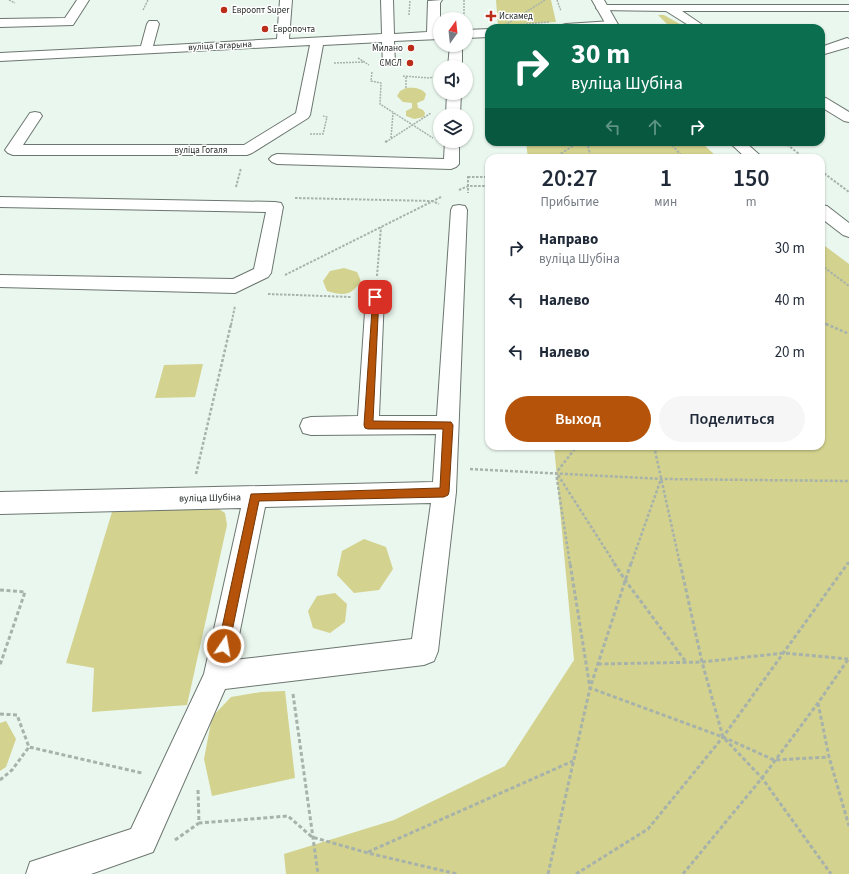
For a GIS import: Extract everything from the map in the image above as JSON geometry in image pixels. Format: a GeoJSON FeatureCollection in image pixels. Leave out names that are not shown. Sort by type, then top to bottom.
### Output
{"type":"FeatureCollection","features":[{"type":"Feature","properties":{"kind":"street"},"geometry":{"type":"LineString","coordinates":[[48,55],[83,0]]}},
{"type":"Feature","properties":{"kind":"street"},"geometry":{"type":"LineString","coordinates":[[283,43],[286,0]]}},
{"type":"Feature","properties":{"kind":"street"},"geometry":{"type":"LineString","coordinates":[[387,0],[389,20],[389,63]]}},
{"type":"Feature","properties":{"kind":"street"},"geometry":{"type":"LineString","coordinates":[[435,12],[434,1],[436,0]]}},
{"type":"Feature","properties":{"kind":"street"},"geometry":{"type":"LineString","coordinates":[[600,4],[667,7],[700,4],[849,8]]}},
{"type":"Feature","properties":{"kind":"street"},"geometry":{"type":"LineString","coordinates":[[600,4],[611,24]]}},
{"type":"Feature","properties":{"kind":"street"},"geometry":{"type":"LineString","coordinates":[[700,4],[708,24]]}},
{"type":"Feature","properties":{"kind":"street"},"geometry":{"type":"LineString","coordinates":[[667,7],[695,24]]}},
{"type":"Feature","properties":{"kind":"street"},"geometry":{"type":"LineString","coordinates":[[0,23],[69,22]]}},
{"type":"Feature","properties":{"kind":"street"},"geometry":{"type":"LineString","coordinates":[[146,50],[153,24]]}},
{"type":"Feature","properties":{"kind":"street"},"geometry":{"type":"LineString","coordinates":[[473,33],[485,31]]}},
{"type":"Feature","properties":{"kind":"street","name":"вуліца Гагарына"},"geometry":{"type":"LineString","coordinates":[[0,57],[433,35]]}},
{"type":"Feature","properties":{"kind":"street"},"geometry":{"type":"LineString","coordinates":[[300,134],[317,41]]}},
{"type":"Feature","properties":{"kind":"street"},"geometry":{"type":"LineString","coordinates":[[825,50],[847,42],[849,43]]}},
{"type":"Feature","properties":{"kind":"street"},"geometry":{"type":"LineString","coordinates":[[825,103],[849,118]]}},
{"type":"Feature","properties":{"kind":"street"},"geometry":{"type":"LineString","coordinates":[[247,150],[303,115]]}},
{"type":"Feature","properties":{"kind":"street","name":"вуліца Гогаля"},"geometry":{"type":"LineString","coordinates":[[35,116],[14,150],[247,150]]}},
{"type":"Feature","properties":{"kind":"street"},"geometry":{"type":"LineString","coordinates":[[741,146],[750,154]]}},
{"type":"Feature","properties":{"kind":"street"},"geometry":{"type":"LineString","coordinates":[[277,159],[451,164],[452,148]]}},
{"type":"Feature","properties":{"kind":"street"},"geometry":{"type":"LineString","coordinates":[[217,676],[424,650],[444,492],[460,198]]}},
{"type":"Feature","properties":{"kind":"street"},"geometry":{"type":"LineString","coordinates":[[0,202],[275,207],[262,273],[235,286],[0,281]]}},
{"type":"Feature","properties":{"kind":"street"},"geometry":{"type":"LineString","coordinates":[[825,213],[849,231]]}},
{"type":"Feature","properties":{"kind":"street"},"geometry":{"type":"LineString","coordinates":[[368,425],[375,297]]}},
{"type":"Feature","properties":{"kind":"street"},"geometry":{"type":"LineString","coordinates":[[311,426],[448,425]]}},
{"type":"Feature","properties":{"kind":"street","name":"вуліца Шубіна"},"geometry":{"type":"LineString","coordinates":[[0,503],[444,492]]}},
{"type":"Feature","properties":{"kind":"street"},"geometry":{"type":"LineString","coordinates":[[42,874],[142,841],[217,676],[255,497]]}},
{"type":"Feature","properties":{"kind":"path"},"geometry":{"type":"LineString","coordinates":[[464,0],[465,12]]}},
{"type":"Feature","properties":{"kind":"path"},"geometry":{"type":"LineString","coordinates":[[506,24],[545,0]]}},
{"type":"Feature","properties":{"kind":"path"},"geometry":{"type":"LineString","coordinates":[[526,24],[550,22]]}},
{"type":"Feature","properties":{"kind":"path"},"geometry":{"type":"LineString","coordinates":[[353,55],[373,67],[371,81],[381,83],[380,104],[436,140],[436,153],[468,177],[485,177]]}},
{"type":"Feature","properties":{"kind":"path"},"geometry":{"type":"LineString","coordinates":[[333,63],[369,62]]}},
{"type":"Feature","properties":{"kind":"path"},"geometry":{"type":"LineString","coordinates":[[389,63],[393,71],[406,77],[428,78],[433,77]]}},
{"type":"Feature","properties":{"kind":"path"},"geometry":{"type":"LineString","coordinates":[[406,77],[406,88]]}},
{"type":"Feature","properties":{"kind":"path"},"geometry":{"type":"LineString","coordinates":[[352,161],[391,139],[448,100]]}},
{"type":"Feature","properties":{"kind":"path"},"geometry":{"type":"LineString","coordinates":[[391,139],[393,113]]}},
{"type":"Feature","properties":{"kind":"path"},"geometry":{"type":"LineString","coordinates":[[560,154],[573,146]]}},
{"type":"Feature","properties":{"kind":"path"},"geometry":{"type":"LineString","coordinates":[[673,146],[680,154]]}},
{"type":"Feature","properties":{"kind":"path"},"geometry":{"type":"LineString","coordinates":[[789,146],[799,154]]}},
{"type":"Feature","properties":{"kind":"path"},"geometry":{"type":"LineString","coordinates":[[235,190],[247,150]]}},
{"type":"Feature","properties":{"kind":"path"},"geometry":{"type":"LineString","coordinates":[[825,174],[849,192]]}},
{"type":"Feature","properties":{"kind":"path"},"geometry":{"type":"LineString","coordinates":[[460,198],[468,186],[468,177]]}},
{"type":"Feature","properties":{"kind":"path"},"geometry":{"type":"LineString","coordinates":[[468,186],[485,186]]}},
{"type":"Feature","properties":{"kind":"path"},"geometry":{"type":"LineString","coordinates":[[460,198],[468,186]]}},
{"type":"Feature","properties":{"kind":"path"},"geometry":{"type":"LineString","coordinates":[[281,277],[446,195]]}},
{"type":"Feature","properties":{"kind":"path"},"geometry":{"type":"LineString","coordinates":[[288,198],[432,201],[460,198]]}},
{"type":"Feature","properties":{"kind":"path"},"geometry":{"type":"LineString","coordinates":[[261,294],[375,297],[381,227]]}},
{"type":"Feature","properties":{"kind":"path"},"geometry":{"type":"LineString","coordinates":[[825,268],[849,286]]}},
{"type":"Feature","properties":{"kind":"path"},"geometry":{"type":"LineString","coordinates":[[191,498],[236,301]]}},
{"type":"Feature","properties":{"kind":"path"},"geometry":{"type":"LineString","coordinates":[[825,324],[849,334]]}},
{"type":"Feature","properties":{"kind":"path"},"geometry":{"type":"LineString","coordinates":[[573,450],[556,473],[590,688]]}},
{"type":"Feature","properties":{"kind":"path"},"geometry":{"type":"LineString","coordinates":[[655,450],[702,662],[723,737],[762,778],[830,874]]}},
{"type":"Feature","properties":{"kind":"path"},"geometry":{"type":"LineString","coordinates":[[468,469],[662,479],[849,480]]}},
{"type":"Feature","properties":{"kind":"path"},"geometry":{"type":"LineString","coordinates":[[556,473],[625,580],[687,662]]}},
{"type":"Feature","properties":{"kind":"path"},"geometry":{"type":"LineString","coordinates":[[548,874],[590,688],[625,580],[662,479]]}},
{"type":"Feature","properties":{"kind":"path"},"geometry":{"type":"LineString","coordinates":[[576,874],[648,829],[723,737],[849,562]]}},
{"type":"Feature","properties":{"kind":"path"},"geometry":{"type":"LineString","coordinates":[[844,569],[849,569]]}},
{"type":"Feature","properties":{"kind":"path"},"geometry":{"type":"LineString","coordinates":[[0,590],[26,592],[0,665]]}},
{"type":"Feature","properties":{"kind":"path"},"geometry":{"type":"LineString","coordinates":[[598,664],[702,662],[784,652],[849,658],[818,703],[762,778],[683,874]]}},
{"type":"Feature","properties":{"kind":"path"},"geometry":{"type":"LineString","coordinates":[[590,688],[723,737],[774,760],[829,757]]}},
{"type":"Feature","properties":{"kind":"path"},"geometry":{"type":"LineString","coordinates":[[818,703],[829,757],[849,826]]}},
{"type":"Feature","properties":{"kind":"path"},"geometry":{"type":"LineString","coordinates":[[0,780],[12,770],[29,747]]}},
{"type":"Feature","properties":{"kind":"path"},"geometry":{"type":"LineString","coordinates":[[368,853],[574,761]]}},
{"type":"Feature","properties":{"kind":"path"},"geometry":{"type":"LineString","coordinates":[[288,816],[312,837],[368,853],[457,874]]}},
{"type":"Feature","properties":{"kind":"shaded area"},"geometry":{"type":"Polygon","coordinates":[[[496,0],[551,0],[556,22],[498,24],[496,0]]]}},
{"type":"Feature","properties":{"kind":"shaded area"},"geometry":{"type":"Polygon","coordinates":[[[658,15],[664,15],[680,24],[667,24],[658,15]]]}},
{"type":"Feature","properties":{"kind":"shaded area"},"geometry":{"type":"Polygon","coordinates":[[[406,88],[418,88],[426,94],[424,100],[417,103],[418,108],[423,110],[425,113],[424,117],[414,119],[406,116],[406,111],[412,108],[412,103],[403,102],[397,96],[400,91],[406,88]]]}},
{"type":"Feature","properties":{"kind":"shaded area"},"geometry":{"type":"Polygon","coordinates":[[[526,146],[705,146],[714,154],[528,154],[526,146]]]}},
{"type":"Feature","properties":{"kind":"shaded area"},"geometry":{"type":"Polygon","coordinates":[[[825,246],[849,264],[849,874],[286,874],[284,854],[394,820],[505,766],[574,660],[554,450],[825,450],[825,246]]]}},
{"type":"Feature","properties":{"kind":"shaded area"},"geometry":{"type":"Polygon","coordinates":[[[344,268],[357,272],[361,281],[354,290],[347,294],[338,294],[327,291],[323,281],[330,271],[344,268]]]}},
{"type":"Feature","properties":{"kind":"shaded area"},"geometry":{"type":"Polygon","coordinates":[[[203,364],[195,397],[155,398],[164,365],[203,364]]]}},
{"type":"Feature","properties":{"kind":"shaded area"},"geometry":{"type":"Polygon","coordinates":[[[216,507],[225,513],[227,525],[187,705],[92,712],[94,668],[66,663],[112,512],[216,507]]]}},
{"type":"Feature","properties":{"kind":"shaded area"},"geometry":{"type":"Polygon","coordinates":[[[364,539],[386,547],[393,569],[379,590],[354,593],[337,575],[342,551],[364,539]]]}},
{"type":"Feature","properties":{"kind":"shaded area"},"geometry":{"type":"Polygon","coordinates":[[[335,593],[347,604],[345,622],[330,633],[313,628],[308,611],[317,596],[335,593]]]}},
{"type":"Feature","properties":{"kind":"shaded area"},"geometry":{"type":"Polygon","coordinates":[[[285,691],[295,778],[212,796],[204,759],[212,717],[231,697],[261,692],[285,691]]]}},
{"type":"Feature","properties":{"kind":"shaded area"},"geometry":{"type":"Polygon","coordinates":[[[6,721],[16,739],[6,767],[0,771],[0,723],[6,721]]]}},
{"type":"Feature","properties":{"kind":"place","name":"Евроопт Super"},"geometry":{"type":"Point","coordinates":[224,10]}},
{"type":"Feature","properties":{"kind":"place","name":"Искамед"},"geometry":{"type":"Point","coordinates":[491,16]}},
{"type":"Feature","properties":{"kind":"place","name":"Европочта"},"geometry":{"type":"Point","coordinates":[265,29]}},
{"type":"Feature","properties":{"kind":"place","name":"Милано"},"geometry":{"type":"Point","coordinates":[411,48]}},
{"type":"Feature","properties":{"kind":"place","name":"СМСЛ"},"geometry":{"type":"Point","coordinates":[410,63]}},
{"type":"Feature","properties":{"kind":"route"},"geometry":{"type":"LineString","coordinates":[[224,646],[255,497],[444,492],[448,425],[368,425],[375,297]]}}]}
